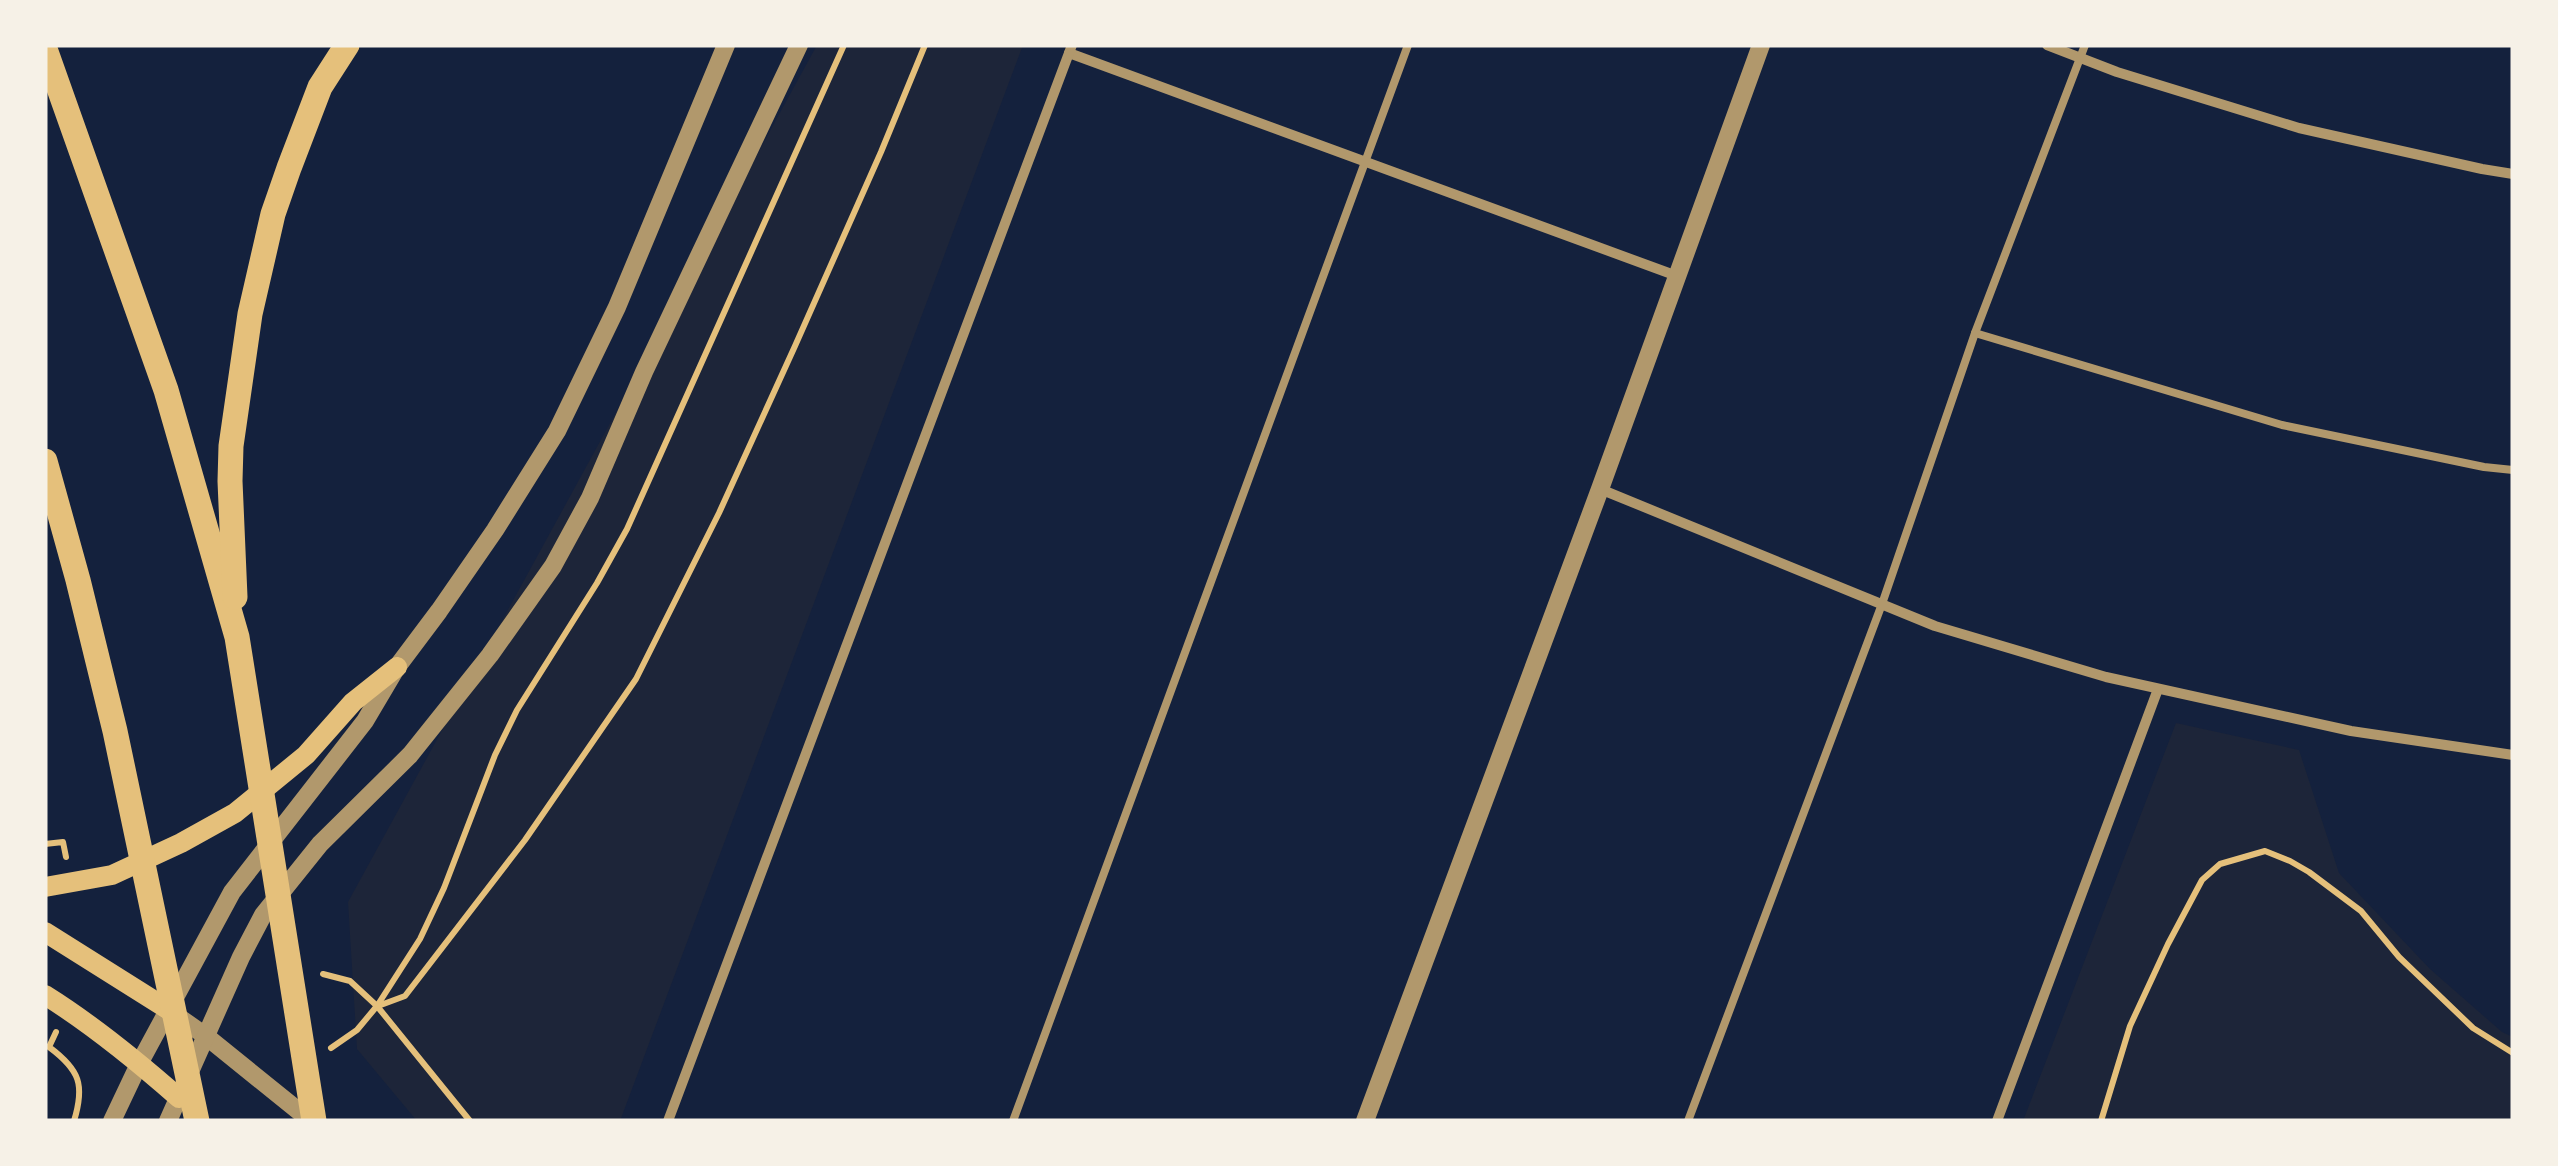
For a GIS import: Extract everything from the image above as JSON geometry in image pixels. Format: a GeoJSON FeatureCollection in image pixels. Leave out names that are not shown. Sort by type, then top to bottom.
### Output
{"type":"FeatureCollection","features":[{"type":"Feature","properties":{"kind":"main road"},"geometry":{"type":"LineString","coordinates":[[237,637],[231,446],[250,314],[273,214],[289,168],[320,86],[347,45]]}},
{"type":"Feature","properties":{"kind":"main road"},"geometry":{"type":"LineString","coordinates":[[45,49],[166,390],[237,637],[312,1121]]}},
{"type":"Feature","properties":{"kind":"main road"},"geometry":{"type":"LineString","coordinates":[[45,460],[115,731],[197,1121]]}},
{"type":"Feature","properties":{"kind":"main road"},"geometry":{"type":"LineString","coordinates":[[45,887],[112,874],[235,814],[306,755],[353,702],[397,667]]}},
{"type":"Feature","properties":{"kind":"main road"},"geometry":{"type":"LineString","coordinates":[[45,932],[168,1010]]}},
{"type":"Feature","properties":{"kind":"main road"},"geometry":{"type":"LineString","coordinates":[[45,996],[70,1010],[179,1098]]}},
{"type":"Feature","properties":{"kind":"street"},"geometry":{"type":"LineString","coordinates":[[112,1121],[232,892],[365,721],[397,667],[495,530],[557,432],[618,307],[726,45]]}},
{"type":"Feature","properties":{"kind":"street"},"geometry":{"type":"LineString","coordinates":[[168,1121],[240,957],[263,915],[320,844],[410,755],[490,655],[553,566],[590,498],[644,372],[799,45]]}},
{"type":"Feature","properties":{"kind":"street"},"geometry":{"type":"LineString","coordinates":[[1365,1121],[1761,45]]}},
{"type":"Feature","properties":{"kind":"street"},"geometry":{"type":"LineString","coordinates":[[2046,45],[2117,72],[2299,128],[2513,174]]}},
{"type":"Feature","properties":{"kind":"street"},"geometry":{"type":"LineString","coordinates":[[668,1121],[1071,49],[1676,276]]}},
{"type":"Feature","properties":{"kind":"street"},"geometry":{"type":"LineString","coordinates":[[1600,489],[1935,626],[2106,677],[2350,731],[2513,755]]}},
{"type":"Feature","properties":{"kind":"street"},"geometry":{"type":"LineString","coordinates":[[1998,1121],[2158,689]]}},
{"type":"Feature","properties":{"kind":"street"},"geometry":{"type":"LineString","coordinates":[[168,1010],[312,1121]]}},
{"type":"Feature","properties":{"kind":"street"},"geometry":{"type":"LineString","coordinates":[[179,1098],[214,1121]]}},
{"type":"Feature","properties":{"kind":"lane"},"geometry":{"type":"LineString","coordinates":[[1013,1121],[1408,45]]}},
{"type":"Feature","properties":{"kind":"lane"},"geometry":{"type":"LineString","coordinates":[[1688,1121],[1882,604],[1975,333],[2084,45]]}},
{"type":"Feature","properties":{"kind":"lane"},"geometry":{"type":"LineString","coordinates":[[1975,333],[2282,425],[2513,470]]}},
{"type":"Feature","properties":{"kind":"path"},"geometry":{"type":"LineString","coordinates":[[327,1050],[358,1030],[420,939],[444,888],[494,755],[517,710],[627,530],[844,45]]}},
{"type":"Feature","properties":{"kind":"path"},"geometry":{"type":"LineString","coordinates":[[377,1006],[405,996],[525,840],[636,679],[795,346],[925,45]]}},
{"type":"Feature","properties":{"kind":"path"},"geometry":{"type":"LineString","coordinates":[[45,844],[63,842],[67,865]]}},
{"type":"Feature","properties":{"kind":"path"},"geometry":{"type":"LineString","coordinates":[[2101,1121],[2130,1026],[2202,880],[2220,864],[2265,852],[2310,872],[2360,911],[2399,957],[2473,1028],[2513,1053]]}},
{"type":"Feature","properties":{"kind":"path"},"geometry":{"type":"LineString","coordinates":[[310,976],[322,973],[350,982],[377,1006],[470,1121]]}},
{"type":"Feature","properties":{"kind":"path"},"geometry":{"type":"LineString","coordinates":[[55,1034],[49,1047],[66,1059],[81,1087],[74,1121]]}},
{"type":"Feature","properties":{"kind":"shaded area"},"geometry":{"type":"Polygon","coordinates":[[[817,45],[1023,45],[620,1121],[417,1121],[357,1049],[348,902],[817,45]]]}},
{"type":"Feature","properties":{"kind":"shaded area"},"geometry":{"type":"Polygon","coordinates":[[[2176,723],[2299,750],[2339,873],[2430,969],[2502,1032],[2513,1037],[2513,1121],[2023,1121],[2176,723]]]}}]}
